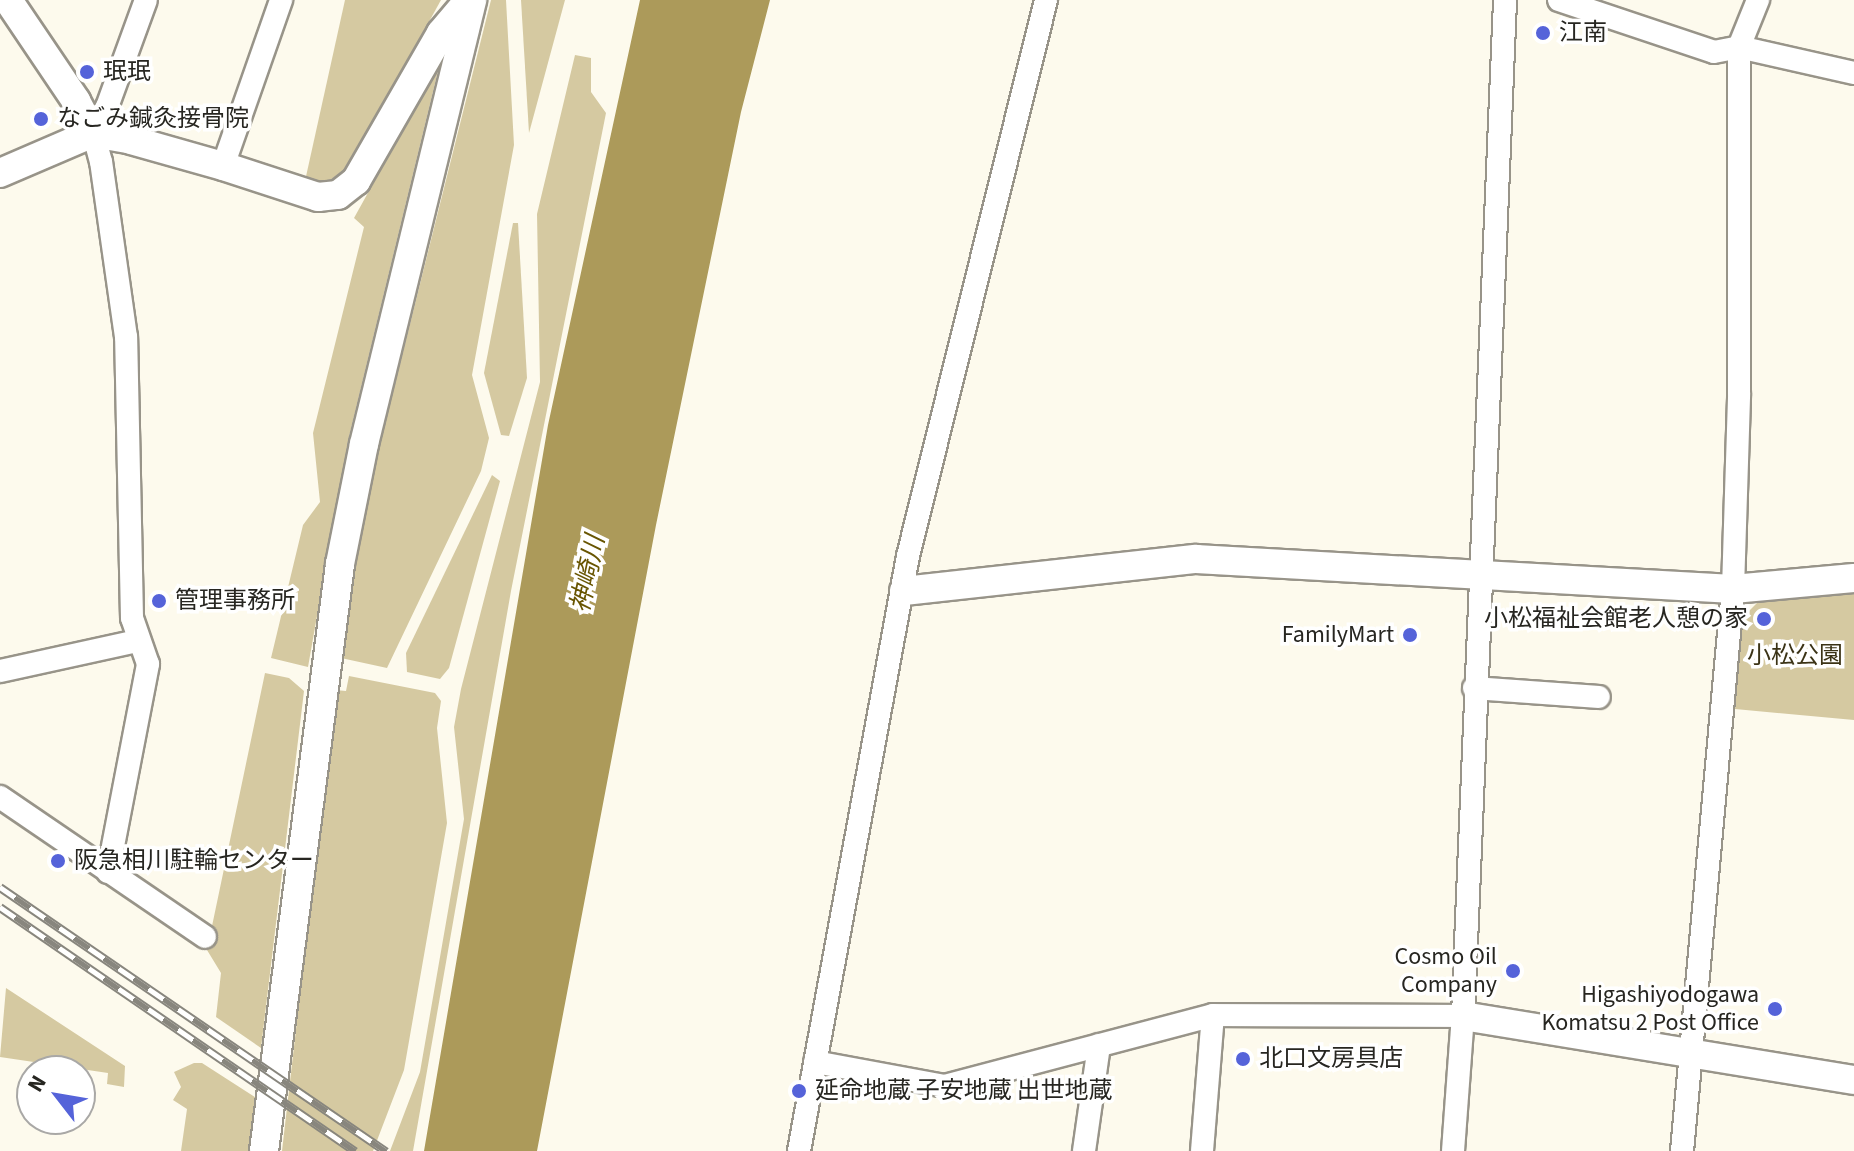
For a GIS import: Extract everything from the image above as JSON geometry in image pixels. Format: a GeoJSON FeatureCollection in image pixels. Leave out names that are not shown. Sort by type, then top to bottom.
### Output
{"type":"FeatureCollection","features":[{"type":"Feature","properties":{"kind":"street"},"geometry":{"type":"LineString","coordinates":[[8,0],[76,101],[93,133],[101,162],[126,337],[132,618],[148,664],[108,872]]}},
{"type":"Feature","properties":{"kind":"street"},"geometry":{"type":"LineString","coordinates":[[93,133],[107,107],[146,0]]}},
{"type":"Feature","properties":{"kind":"street"},"geometry":{"type":"LineString","coordinates":[[223,166],[281,0]]}},
{"type":"Feature","properties":{"kind":"street"},"geometry":{"type":"LineString","coordinates":[[0,173],[93,133],[131,140],[223,166],[318,197],[347,191],[441,33],[470,0]]}},
{"type":"Feature","properties":{"kind":"street"},"geometry":{"type":"LineString","coordinates":[[264,1151],[340,564],[364,444],[470,0]]}},
{"type":"Feature","properties":{"kind":"street"},"geometry":{"type":"LineString","coordinates":[[799,1151],[908,556],[1046,0]]}},
{"type":"Feature","properties":{"kind":"street"},"geometry":{"type":"LineString","coordinates":[[1453,1151],[1463,1016],[1474,688],[1505,0]]}},
{"type":"Feature","properties":{"kind":"street"},"geometry":{"type":"LineString","coordinates":[[1559,0],[1714,52],[1739,47],[1854,73]]}},
{"type":"Feature","properties":{"kind":"street"},"geometry":{"type":"LineString","coordinates":[[1682,1151],[1733,589],[1739,393],[1739,47],[1758,0]]}},
{"type":"Feature","properties":{"kind":"street"},"geometry":{"type":"LineString","coordinates":[[904,591],[1196,559],[1733,589],[1854,578]]}},
{"type":"Feature","properties":{"kind":"street"},"geometry":{"type":"LineString","coordinates":[[0,671],[138,641]]}},
{"type":"Feature","properties":{"kind":"street"},"geometry":{"type":"LineString","coordinates":[[1474,688],[1599,697]]}},
{"type":"Feature","properties":{"kind":"street"},"geometry":{"type":"LineString","coordinates":[[0,797],[205,937]]}},
{"type":"Feature","properties":{"kind":"street"},"geometry":{"type":"LineString","coordinates":[[815,1062],[945,1086],[1213,1015],[1463,1016],[1854,1080]]}},
{"type":"Feature","properties":{"kind":"street"},"geometry":{"type":"LineString","coordinates":[[1202,1151],[1213,1015]]}},
{"type":"Feature","properties":{"kind":"street"},"geometry":{"type":"LineString","coordinates":[[1084,1151],[1099,1045]]}},
{"type":"Feature","properties":{"kind":"green space"},"geometry":{"type":"Polygon","coordinates":[[[345,0],[441,0],[347,170],[321,185],[305,181],[345,0]]]}},
{"type":"Feature","properties":{"kind":"green space"},"geometry":{"type":"Polygon","coordinates":[[[491,0],[506,0],[514,145],[472,375],[489,438],[481,471],[387,668],[341,658],[354,566],[379,448],[491,0]]]}},
{"type":"Feature","properties":{"kind":"green space"},"geometry":{"type":"Polygon","coordinates":[[[521,0],[565,0],[529,133],[521,0]]]}},
{"type":"Feature","properties":{"kind":"green space"},"geometry":{"type":"Polygon","coordinates":[[[575,55],[591,58],[591,92],[606,113],[511,591],[413,1151],[390,1151],[420,1072],[464,819],[454,727],[461,689],[540,382],[537,214],[575,55]]]}},
{"type":"Feature","properties":{"kind":"green space"},"geometry":{"type":"Polygon","coordinates":[[[440,63],[348,441],[308,667],[271,658],[303,525],[320,502],[313,433],[364,227],[354,218],[440,63]]]}},
{"type":"Feature","properties":{"kind":"green space"},"geometry":{"type":"Polygon","coordinates":[[[513,223],[518,223],[527,378],[509,436],[501,435],[484,373],[513,223]]]}},
{"type":"Feature","properties":{"kind":"green space"},"geometry":{"type":"Polygon","coordinates":[[[492,475],[500,481],[449,668],[440,679],[407,672],[406,653],[492,475]]]}},
{"type":"Feature","properties":{"kind":"green space","name":"小松公園"},"geometry":{"type":"Polygon","coordinates":[[[1854,594],[1854,720],[1735,709],[1740,620],[1759,601],[1854,594]]]}},
{"type":"Feature","properties":{"kind":"green space"},"geometry":{"type":"Polygon","coordinates":[[[265,673],[289,678],[304,691],[261,1048],[216,1017],[221,973],[207,950],[265,673]]]}},
{"type":"Feature","properties":{"kind":"green space"},"geometry":{"type":"Polygon","coordinates":[[[349,676],[435,693],[441,701],[437,728],[447,823],[404,1070],[373,1151],[282,1151],[335,690],[346,691],[349,676]]]}},
{"type":"Feature","properties":{"kind":"green space"},"geometry":{"type":"Polygon","coordinates":[[[6,988],[125,1066],[124,1087],[107,1084],[108,1073],[96,1071],[96,1055],[16,1055],[16,1059],[0,1057],[6,988]]]}},
{"type":"Feature","properties":{"kind":"green space"},"geometry":{"type":"Polygon","coordinates":[[[194,1063],[202,1063],[258,1099],[252,1151],[181,1151],[187,1109],[173,1100],[181,1087],[174,1072],[194,1063]]]}},
{"type":"Feature","properties":{"kind":"water","name":"神崎川"},"geometry":{"type":"Polygon","coordinates":[[[640,0],[770,0],[741,112],[656,525],[537,1151],[424,1151],[548,425],[640,0]]]}},
{"type":"Feature","properties":{"kind":"railway"},"geometry":{"type":"LineString","coordinates":[[0,887],[386,1151]]}},
{"type":"Feature","properties":{"kind":"railway"},"geometry":{"type":"LineString","coordinates":[[0,907],[355,1151]]}},
{"type":"Feature","properties":{"kind":"place","name":"江南"},"geometry":{"type":"Point","coordinates":[1543,33]}},
{"type":"Feature","properties":{"kind":"place","name":"珉珉"},"geometry":{"type":"Point","coordinates":[87,72]}},
{"type":"Feature","properties":{"kind":"place","name":"なごみ鍼灸接骨院"},"geometry":{"type":"Point","coordinates":[41,119]}},
{"type":"Feature","properties":{"kind":"place","name":"管理事務所"},"geometry":{"type":"Point","coordinates":[159,601]}},
{"type":"Feature","properties":{"kind":"place","name":"小松福祉会館老人憩の家"},"geometry":{"type":"Point","coordinates":[1764,619]}},
{"type":"Feature","properties":{"kind":"place","name":"FamilyMart"},"geometry":{"type":"Point","coordinates":[1410,635]}},
{"type":"Feature","properties":{"kind":"place","name":"阪急相川駐輪センター"},"geometry":{"type":"Point","coordinates":[58,861]}},
{"type":"Feature","properties":{"kind":"place","name":"Cosmo Oil Company"},"geometry":{"type":"Point","coordinates":[1513,971]}},
{"type":"Feature","properties":{"kind":"place","name":"Higashiyodogawa Komatsu 2 Post Office"},"geometry":{"type":"Point","coordinates":[1775,1009]}},
{"type":"Feature","properties":{"kind":"place","name":"北口文房具店"},"geometry":{"type":"Point","coordinates":[1243,1059]}},
{"type":"Feature","properties":{"kind":"place","name":"延命地蔵 子安地蔵 出世地蔵"},"geometry":{"type":"Point","coordinates":[799,1091]}}]}
